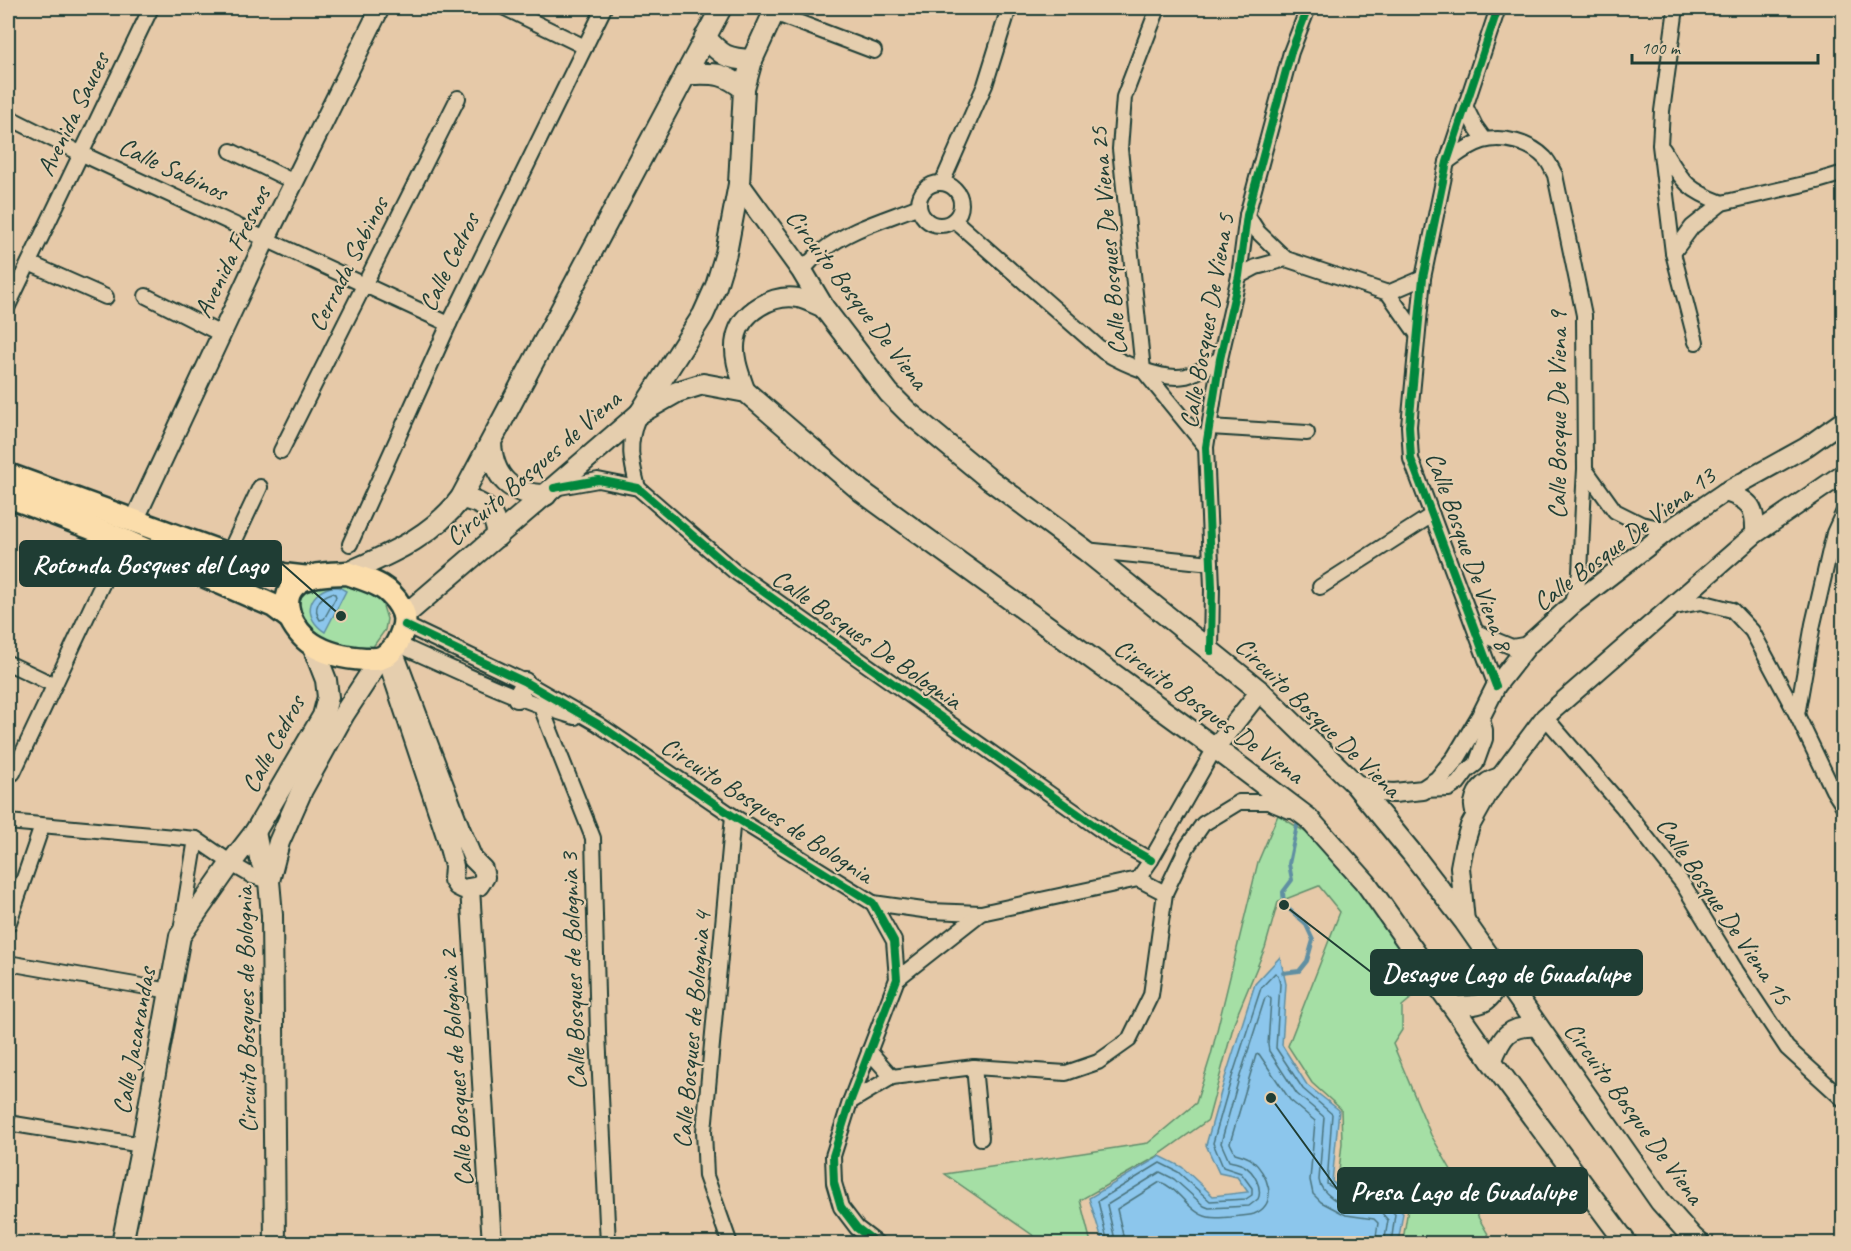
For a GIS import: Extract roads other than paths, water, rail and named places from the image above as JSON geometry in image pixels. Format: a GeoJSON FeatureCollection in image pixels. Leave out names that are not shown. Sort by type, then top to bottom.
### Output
{"type":"FeatureCollection","features":[{"type":"Feature","properties":{"kind":"main road","name":"Circuito Bosques de Viena"},"geometry":{"type":"LineString","coordinates":[[347,573],[423,536],[443,520],[461,498],[721,8]]}},
{"type":"Feature","properties":{"kind":"main road","name":"Circuito Bosques de Viena"},"geometry":{"type":"LineString","coordinates":[[394,641],[498,536],[640,413],[703,315],[716,286],[726,253],[739,184],[744,89],[752,60],[775,10]]}},
{"type":"Feature","properties":{"kind":"main road"},"geometry":{"type":"LineString","coordinates":[[705,37],[718,52],[727,57],[752,60]]}},
{"type":"Feature","properties":{"kind":"main road"},"geometry":{"type":"LineString","coordinates":[[686,74],[724,75],[744,89]]}},
{"type":"Feature","properties":{"kind":"main road","name":"Circuito Bosque De Viena"},"geometry":{"type":"LineString","coordinates":[[739,184],[802,271],[824,308],[888,393],[988,479],[1085,550],[1260,691],[1354,783],[1465,922],[1660,1201],[1700,1244]]}},
{"type":"Feature","properties":{"kind":"main road","name":"Circuito Bosques De Viena"},"geometry":{"type":"LineString","coordinates":[[640,413],[678,392],[703,384],[746,392],[861,491],[1308,818],[1366,883],[1492,1062],[1627,1244]]}},
{"type":"Feature","properties":{"kind":"main road"},"geometry":{"type":"LineString","coordinates":[[491,443],[494,464],[506,482],[518,491],[532,495],[550,491]]}},
{"type":"Feature","properties":{"kind":"main road"},"geometry":{"type":"LineString","coordinates":[[8,475],[128,530],[274,606],[290,618],[312,644],[354,658],[394,641],[394,596],[381,585],[347,573],[328,574],[298,582],[290,591],[286,603],[290,618]]}},
{"type":"Feature","properties":{"kind":"main road"},"geometry":{"type":"LineString","coordinates":[[8,496],[228,555],[283,575],[309,578]]}},
{"type":"Feature","properties":{"kind":"main road"},"geometry":{"type":"LineString","coordinates":[[461,498],[484,505],[492,514],[498,536]]}},
{"type":"Feature","properties":{"kind":"main road","name":"Circuito Bosques de Bolognia"},"geometry":{"type":"LineString","coordinates":[[275,1244],[272,915],[269,880],[279,842],[302,790],[354,696],[394,641]]}},
{"type":"Feature","properties":{"kind":"main road","name":"Calle Cedros"},"geometry":{"type":"LineString","coordinates":[[231,862],[255,832],[323,716],[328,697],[326,680],[312,644]]}},
{"type":"Feature","properties":{"kind":"main road"},"geometry":{"type":"LineString","coordinates":[[255,832],[279,842]]}},
{"type":"Feature","properties":{"kind":"main road"},"geometry":{"type":"LineString","coordinates":[[255,832],[260,858],[269,880]]}},
{"type":"Feature","properties":{"kind":"main road","name":"Calle Jacarandas"},"geometry":{"type":"LineString","coordinates":[[122,1244],[180,936],[231,862]]}},
{"type":"Feature","properties":{"kind":"street","name":"Avenida Sauces"},"geometry":{"type":"LineString","coordinates":[[8,306],[151,8]]}},
{"type":"Feature","properties":{"kind":"street","name":"Avenida Fresnos"},"geometry":{"type":"LineString","coordinates":[[128,530],[266,239],[380,8]]}},
{"type":"Feature","properties":{"kind":"street"},"geometry":{"type":"LineString","coordinates":[[505,8],[585,47]]}},
{"type":"Feature","properties":{"kind":"street","name":"Calle Cedros"},"geometry":{"type":"LineString","coordinates":[[350,544],[449,324],[604,8]]}},
{"type":"Feature","properties":{"kind":"street"},"geometry":{"type":"LineString","coordinates":[[942,183],[985,85],[1009,8]]}},
{"type":"Feature","properties":{"kind":"street","name":"Calle Bosques De Viena 25"},"geometry":{"type":"LineString","coordinates":[[1143,370],[1120,149],[1124,97],[1158,8]]}},
{"type":"Feature","properties":{"kind":"street","name":"Calle Bosques De Viena 5"},"geometry":{"type":"LineString","coordinates":[[1211,651],[1211,563],[1206,447],[1220,359],[1239,276],[1247,215],[1291,52],[1308,8]]}},
{"type":"Feature","properties":{"kind":"street","name":"Calle Bosque De Viena 8"},"geometry":{"type":"LineString","coordinates":[[1496,686],[1411,459],[1409,426],[1423,278],[1447,162],[1498,8]]}},
{"type":"Feature","properties":{"kind":"street"},"geometry":{"type":"LineString","coordinates":[[1676,8],[1662,111],[1660,145],[1673,253],[1696,342]]}},
{"type":"Feature","properties":{"kind":"street"},"geometry":{"type":"LineString","coordinates":[[775,10],[874,51]]}},
{"type":"Feature","properties":{"kind":"street","name":"Cerrada Sabinos"},"geometry":{"type":"LineString","coordinates":[[281,452],[458,98]]}},
{"type":"Feature","properties":{"kind":"street"},"geometry":{"type":"LineString","coordinates":[[1465,106],[1474,126],[1485,140]]}},
{"type":"Feature","properties":{"kind":"street","name":"Calle Sabinos"},"geometry":{"type":"LineString","coordinates":[[8,117],[80,153],[449,324]]}},
{"type":"Feature","properties":{"kind":"street","name":"Calle Bosque De Viena 9"},"geometry":{"type":"LineString","coordinates":[[1447,162],[1463,150],[1485,140],[1506,139],[1527,145],[1546,159],[1555,175],[1584,315],[1585,469],[1580,574],[1571,606]]}},
{"type":"Feature","properties":{"kind":"street"},"geometry":{"type":"LineString","coordinates":[[1660,145],[1688,187],[1700,195],[1722,203]]}},
{"type":"Feature","properties":{"kind":"street"},"geometry":{"type":"LineString","coordinates":[[231,151],[294,182]]}},
{"type":"Feature","properties":{"kind":"street"},"geometry":{"type":"LineString","coordinates":[[1673,253],[1692,227],[1722,203],[1817,181],[1844,172]]}},
{"type":"Feature","properties":{"kind":"street"},"geometry":{"type":"LineString","coordinates":[[942,183],[954,187],[961,198],[961,210],[954,220],[946,225],[937,225],[928,222],[922,215],[919,206],[920,197],[925,189],[933,184],[942,183]]}},
{"type":"Feature","properties":{"kind":"street"},"geometry":{"type":"LineString","coordinates":[[802,271],[821,251],[854,232],[919,206]]}},
{"type":"Feature","properties":{"kind":"street"},"geometry":{"type":"LineString","coordinates":[[1247,215],[1258,232],[1286,259],[1388,293],[1418,334]]}},
{"type":"Feature","properties":{"kind":"street"},"geometry":{"type":"LineString","coordinates":[[954,220],[1104,352],[1120,362],[1174,377],[1198,372],[1220,359]]}},
{"type":"Feature","properties":{"kind":"street"},"geometry":{"type":"LineString","coordinates":[[1239,276],[1256,267],[1286,259]]}},
{"type":"Feature","properties":{"kind":"street"},"geometry":{"type":"LineString","coordinates":[[29,263],[106,297]]}},
{"type":"Feature","properties":{"kind":"street"},"geometry":{"type":"LineString","coordinates":[[1388,293],[1423,278]]}},
{"type":"Feature","properties":{"kind":"street"},"geometry":{"type":"LineString","coordinates":[[146,296],[222,334]]}},
{"type":"Feature","properties":{"kind":"street"},"geometry":{"type":"LineString","coordinates":[[746,392],[737,367],[736,338],[742,324],[756,309],[773,299],[798,298],[824,308]]}},
{"type":"Feature","properties":{"kind":"street"},"geometry":{"type":"LineString","coordinates":[[1143,370],[1206,447]]}},
{"type":"Feature","properties":{"kind":"street"},"geometry":{"type":"LineString","coordinates":[[638,488],[630,450],[633,431],[640,413]]}},
{"type":"Feature","properties":{"kind":"street","name":"Calle Bosque De Viena 13"},"geometry":{"type":"LineString","coordinates":[[1423,790],[1438,780],[1456,758],[1496,686],[1529,644],[1571,606],[1669,530],[1725,492],[1806,447],[1844,420]]}},
{"type":"Feature","properties":{"kind":"street"},"geometry":{"type":"LineString","coordinates":[[1210,427],[1307,433]]}},
{"type":"Feature","properties":{"kind":"street"},"geometry":{"type":"LineString","coordinates":[[1585,469],[1615,511],[1641,524],[1669,530]]}},
{"type":"Feature","properties":{"kind":"street"},"geometry":{"type":"LineString","coordinates":[[1465,922],[1460,867],[1473,811],[1489,792],[1495,777],[1545,717],[1755,534],[1844,473]]}},
{"type":"Feature","properties":{"kind":"street","name":"Calle Bosques De Bolognia"},"geometry":{"type":"LineString","coordinates":[[550,491],[598,480],[638,488],[734,571],[1115,840],[1151,860]]}},
{"type":"Feature","properties":{"kind":"street"},"geometry":{"type":"LineString","coordinates":[[228,555],[260,487]]}},
{"type":"Feature","properties":{"kind":"street"},"geometry":{"type":"LineString","coordinates":[[1725,492],[1741,497],[1752,507],[1755,534]]}},
{"type":"Feature","properties":{"kind":"street"},"geometry":{"type":"LineString","coordinates":[[1797,715],[1813,624],[1834,532],[1844,511]]}},
{"type":"Feature","properties":{"kind":"street"},"geometry":{"type":"LineString","coordinates":[[1320,587],[1432,515]]}},
{"type":"Feature","properties":{"kind":"street"},"geometry":{"type":"LineString","coordinates":[[14,773],[128,530]]}},
{"type":"Feature","properties":{"kind":"street"},"geometry":{"type":"LineString","coordinates":[[1085,550],[1211,563]]}},
{"type":"Feature","properties":{"kind":"street"},"geometry":{"type":"LineString","coordinates":[[1667,609],[1701,602],[1732,610],[1752,631],[1797,715],[1833,790],[1844,807]]}},
{"type":"Feature","properties":{"kind":"street"},"geometry":{"type":"LineString","coordinates":[[1476,632],[1512,647],[1529,644]]}},
{"type":"Feature","properties":{"kind":"street"},"geometry":{"type":"LineString","coordinates":[[394,641],[453,830],[453,880],[463,889],[479,886],[485,877],[483,869],[453,830]]}},
{"type":"Feature","properties":{"kind":"street","name":"Circuito Bosques de Bolognia"},"geometry":{"type":"LineString","coordinates":[[394,641],[521,690],[598,724],[733,816],[873,903],[894,941],[897,980],[850,1102],[833,1156],[834,1183],[841,1207],[857,1228],[878,1244]]}},
{"type":"Feature","properties":{"kind":"street","name":"Circuito Bosques de Bolognia"},"geometry":{"type":"LineString","coordinates":[[394,641],[521,690],[541,707],[598,724]]}},
{"type":"Feature","properties":{"kind":"street"},"geometry":{"type":"LineString","coordinates":[[8,663],[54,686]]}},
{"type":"Feature","properties":{"kind":"street"},"geometry":{"type":"LineString","coordinates":[[1138,879],[1215,748],[1260,691]]}},
{"type":"Feature","properties":{"kind":"street","name":"Calle Bosques de Bolognia 3"},"geometry":{"type":"LineString","coordinates":[[541,707],[593,838],[598,1034],[608,1244]]}},
{"type":"Feature","properties":{"kind":"street"},"geometry":{"type":"LineString","coordinates":[[1481,716],[1485,739],[1476,764],[1478,775],[1495,777]]}},
{"type":"Feature","properties":{"kind":"street","name":"Calle Bosque De Viena 15"},"geometry":{"type":"LineString","coordinates":[[1545,717],[1622,806],[1683,884],[1786,1048],[1844,1100]]}},
{"type":"Feature","properties":{"kind":"street"},"geometry":{"type":"LineString","coordinates":[[1449,789],[1476,764]]}},
{"type":"Feature","properties":{"kind":"street"},"geometry":{"type":"LineString","coordinates":[[1354,783],[1379,792],[1394,793],[1449,789],[1462,793],[1473,811]]}},
{"type":"Feature","properties":{"kind":"street"},"geometry":{"type":"LineString","coordinates":[[850,1102],[892,1077],[974,1067],[1066,1073],[1098,1062],[1129,1040],[1151,995],[1165,893],[1187,847],[1203,824],[1239,802],[1268,802],[1308,818]]}},
{"type":"Feature","properties":{"kind":"street","name":"Calle Bosques de Bolognia 4"},"geometry":{"type":"LineString","coordinates":[[730,1244],[706,1176],[704,1131],[733,816]]}},
{"type":"Feature","properties":{"kind":"street"},"geometry":{"type":"LineString","coordinates":[[8,822],[196,839],[252,876],[269,880]]}},
{"type":"Feature","properties":{"kind":"street"},"geometry":{"type":"LineString","coordinates":[[8,925],[42,826]]}},
{"type":"Feature","properties":{"kind":"street"},"geometry":{"type":"LineString","coordinates":[[180,936],[196,839]]}},
{"type":"Feature","properties":{"kind":"street"},"geometry":{"type":"LineString","coordinates":[[873,903],[930,911],[981,913],[1138,879],[1165,893]]}},
{"type":"Feature","properties":{"kind":"street","name":"Calle Bosques de Bolognia 2"},"geometry":{"type":"LineString","coordinates":[[470,888],[492,1244]]}},
{"type":"Feature","properties":{"kind":"street"},"geometry":{"type":"LineString","coordinates":[[897,980],[981,913]]}},
{"type":"Feature","properties":{"kind":"street"},"geometry":{"type":"LineString","coordinates":[[8,963],[171,991]]}},
{"type":"Feature","properties":{"kind":"street"},"geometry":{"type":"LineString","coordinates":[[1454,1006],[1478,1006],[1488,1001],[1503,976]]}},
{"type":"Feature","properties":{"kind":"street"},"geometry":{"type":"LineString","coordinates":[[1492,1062],[1501,1040],[1512,1030],[1524,1026],[1539,1027]]}},
{"type":"Feature","properties":{"kind":"street"},"geometry":{"type":"LineString","coordinates":[[869,1051],[892,1077]]}},
{"type":"Feature","properties":{"kind":"street"},"geometry":{"type":"LineString","coordinates":[[974,1067],[981,1137]]}},
{"type":"Feature","properties":{"kind":"street"},"geometry":{"type":"LineString","coordinates":[[8,1123],[142,1145]]}},
{"type":"Feature","properties":{"kind":"water"},"geometry":{"type":"Polygon","coordinates":[[[331,587],[339,587],[346,591],[325,632],[313,620],[310,607],[316,595],[331,587]]]}},
{"type":"Feature","properties":{"kind":"water"},"geometry":{"type":"Polygon","coordinates":[[[1280,957],[1286,984],[1282,1045],[1307,1085],[1339,1110],[1332,1182],[1356,1195],[1382,1196],[1403,1213],[1398,1243],[1103,1243],[1089,1198],[1160,1156],[1182,1167],[1213,1196],[1248,1192],[1237,1177],[1219,1173],[1206,1145],[1255,984],[1280,957]]]}},
{"type":"Feature","properties":{"kind":"waterway"},"geometry":{"type":"LineString","coordinates":[[1283,973],[1299,971],[1307,961],[1313,940],[1305,923],[1284,905],[1283,892],[1292,880],[1289,864],[1298,821]]}},
{"type":"Feature","properties":{"kind":"place","name":"Rotonda Bosques del Lago"},"geometry":{"type":"Point","coordinates":[341,616]}},
{"type":"Feature","properties":{"kind":"place","name":"Desague Lago de Guadalupe"},"geometry":{"type":"Point","coordinates":[1284,905]}},
{"type":"Feature","properties":{"kind":"place","name":"Presa Lago de Guadalupe"},"geometry":{"type":"Point","coordinates":[1271,1098]}}]}
